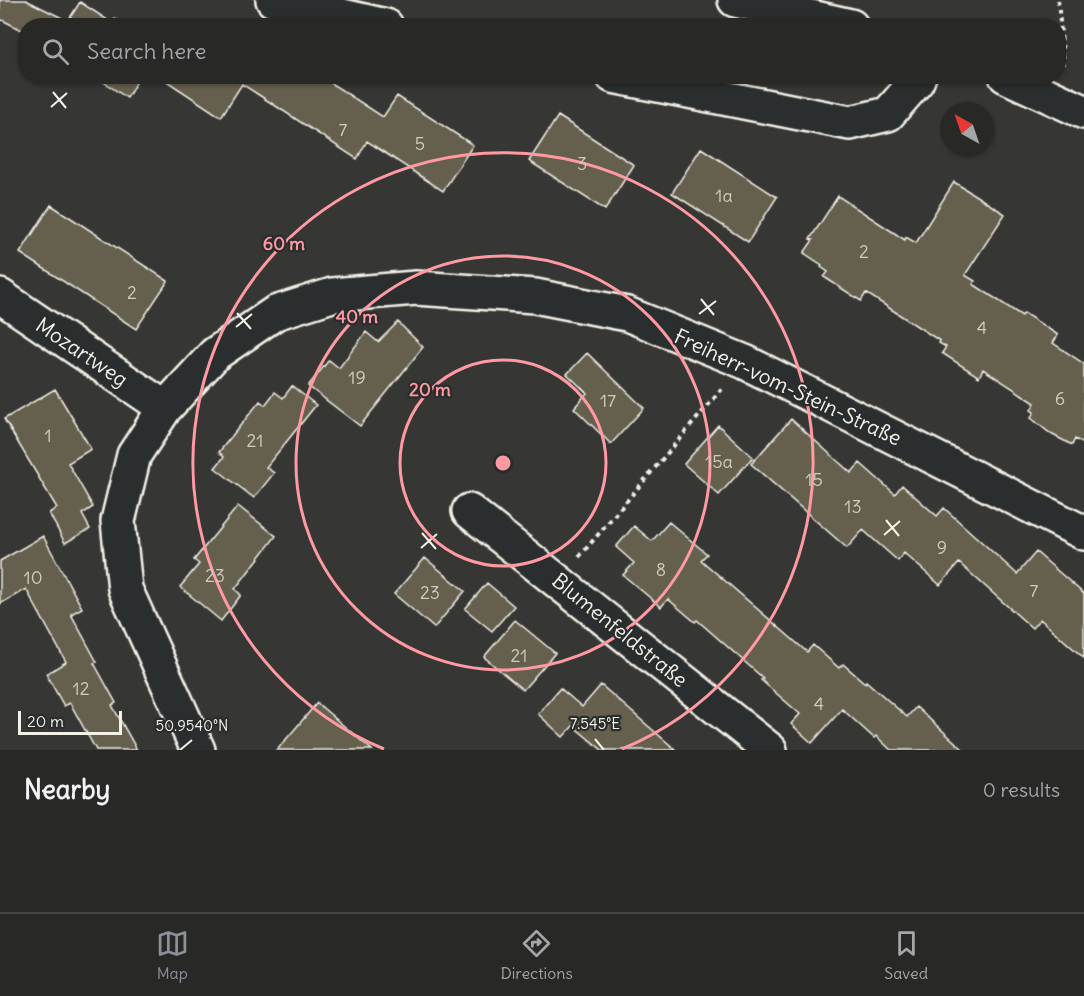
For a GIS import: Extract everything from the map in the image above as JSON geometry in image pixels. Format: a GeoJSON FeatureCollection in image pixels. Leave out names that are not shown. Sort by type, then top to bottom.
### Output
{"type":"FeatureCollection","features":[{"type":"Feature","properties":{"kind":"street"},"geometry":{"type":"LineString","coordinates":[[273,0],[351,18]]}},
{"type":"Feature","properties":{"kind":"street"},"geometry":{"type":"LineString","coordinates":[[735,0],[815,18]]}},
{"type":"Feature","properties":{"kind":"street"},"geometry":{"type":"LineString","coordinates":[[654,84],[850,123],[888,114],[914,84]]}},
{"type":"Feature","properties":{"kind":"street"},"geometry":{"type":"LineString","coordinates":[[1023,84],[1070,106]]}},
{"type":"Feature","properties":{"kind":"street","name":"Freiherr-vom-Stein-Straße"},"geometry":{"type":"LineString","coordinates":[[198,750],[125,589],[118,521],[134,455],[165,408],[216,354],[275,313],[332,295],[416,288],[535,297],[627,314],[745,362],[1084,533]]}},
{"type":"Feature","properties":{"kind":"street","name":"Mozartweg"},"geometry":{"type":"LineString","coordinates":[[0,296],[165,408]]}},
{"type":"Feature","properties":{"kind":"street","name":"Blumenfeldstraße"},"geometry":{"type":"LineString","coordinates":[[469,511],[770,750]]}},
{"type":"Feature","properties":{"kind":"path"},"geometry":{"type":"LineString","coordinates":[[1058,0],[1060,18]]}},
{"type":"Feature","properties":{"kind":"path"},"geometry":{"type":"LineString","coordinates":[[1066,74],[1070,106]]}},
{"type":"Feature","properties":{"kind":"path"},"geometry":{"type":"LineString","coordinates":[[559,581],[745,362]]}},
{"type":"Feature","properties":{"kind":"building"},"geometry":{"type":"Polygon","coordinates":[[[0,0],[26,0],[62,18],[18,18],[18,28],[0,19],[0,0]]]}},
{"type":"Feature","properties":{"kind":"building"},"geometry":{"type":"Polygon","coordinates":[[[80,2],[104,18],[70,18],[80,2]]]}},
{"type":"Feature","properties":{"kind":"building"},"geometry":{"type":"Polygon","coordinates":[[[107,84],[135,84],[127,98],[107,84]]]}},
{"type":"Feature","properties":{"kind":"building"},"geometry":{"type":"Polygon","coordinates":[[[171,84],[242,84],[221,117],[171,84]]]}},
{"type":"Feature","properties":{"kind":"building"},"geometry":{"type":"Polygon","coordinates":[[[242,84],[332,84],[383,117],[397,96],[473,145],[443,191],[367,141],[357,159],[242,84]]]}},
{"type":"Feature","properties":{"kind":"building"},"geometry":{"type":"Polygon","coordinates":[[[558,116],[634,165],[605,210],[529,161],[558,116]]]}},
{"type":"Feature","properties":{"kind":"building"},"geometry":{"type":"Polygon","coordinates":[[[701,148],[777,197],[748,242],[672,193],[701,148]]]}},
{"type":"Feature","properties":{"kind":"building"},"geometry":{"type":"Polygon","coordinates":[[[954,182],[1005,214],[965,275],[975,281],[973,284],[1022,316],[1024,313],[1058,335],[1053,343],[1084,364],[1084,444],[1075,439],[1072,445],[1051,434],[1031,418],[1034,412],[1031,410],[1035,403],[983,369],[979,377],[942,353],[946,347],[939,343],[940,341],[866,293],[861,301],[824,277],[828,272],[804,253],[813,240],[810,239],[838,196],[905,240],[906,237],[916,243],[954,182]]]}},
{"type":"Feature","properties":{"kind":"building"},"geometry":{"type":"Polygon","coordinates":[[[51,205],[168,281],[136,329],[20,253],[51,205]]]}},
{"type":"Feature","properties":{"kind":"building"},"geometry":{"type":"Polygon","coordinates":[[[398,322],[423,347],[360,426],[308,386],[329,360],[339,368],[366,332],[378,342],[398,322]]]}},
{"type":"Feature","properties":{"kind":"building"},"geometry":{"type":"Polygon","coordinates":[[[587,353],[644,408],[611,444],[574,408],[587,393],[567,374],[587,353]]]}},
{"type":"Feature","properties":{"kind":"building"},"geometry":{"type":"Polygon","coordinates":[[[292,386],[316,405],[266,467],[274,473],[254,498],[215,468],[224,457],[219,452],[260,401],[265,405],[275,392],[283,398],[292,386]]]}},
{"type":"Feature","properties":{"kind":"building"},"geometry":{"type":"Polygon","coordinates":[[[55,389],[91,449],[68,463],[93,507],[82,514],[90,529],[65,543],[49,513],[57,508],[4,419],[55,389]]]}},
{"type":"Feature","properties":{"kind":"building"},"geometry":{"type":"Polygon","coordinates":[[[791,419],[851,473],[860,463],[895,494],[902,485],[937,516],[944,508],[1017,574],[1036,552],[1084,594],[1084,658],[1040,619],[1032,628],[959,563],[940,585],[904,553],[898,561],[863,530],[847,548],[751,464],[791,419]]]}},
{"type":"Feature","properties":{"kind":"building"},"geometry":{"type":"Polygon","coordinates":[[[718,425],[753,457],[719,495],[684,464],[718,425]]]}},
{"type":"Feature","properties":{"kind":"building"},"geometry":{"type":"Polygon","coordinates":[[[238,506],[276,536],[235,589],[241,595],[221,621],[180,587],[199,564],[194,560],[238,506]]]}},
{"type":"Feature","properties":{"kind":"building"},"geometry":{"type":"Polygon","coordinates":[[[669,522],[707,554],[701,560],[807,652],[813,645],[839,668],[843,664],[907,717],[916,707],[964,750],[891,750],[842,709],[812,743],[791,724],[800,714],[761,680],[763,678],[697,620],[695,622],[668,599],[661,607],[623,575],[634,563],[616,547],[634,526],[652,541],[669,522]]]}},
{"type":"Feature","properties":{"kind":"building"},"geometry":{"type":"Polygon","coordinates":[[[43,536],[82,608],[71,614],[116,703],[112,705],[137,750],[96,750],[70,703],[64,706],[46,674],[66,662],[26,589],[0,604],[0,561],[43,536]]]}},
{"type":"Feature","properties":{"kind":"building"},"geometry":{"type":"Polygon","coordinates":[[[425,558],[465,591],[434,628],[394,594],[425,558]]]}},
{"type":"Feature","properties":{"kind":"building"},"geometry":{"type":"Polygon","coordinates":[[[487,583],[514,606],[492,631],[465,609],[487,583]]]}},
{"type":"Feature","properties":{"kind":"building"},"geometry":{"type":"Polygon","coordinates":[[[515,620],[555,653],[523,690],[484,657],[515,620]]]}},
{"type":"Feature","properties":{"kind":"building"},"geometry":{"type":"Polygon","coordinates":[[[601,685],[676,750],[602,750],[573,726],[563,737],[538,714],[560,688],[582,707],[601,685]]]}},
{"type":"Feature","properties":{"kind":"building"},"geometry":{"type":"Polygon","coordinates":[[[317,703],[372,750],[277,750],[317,703]]]}}]}
